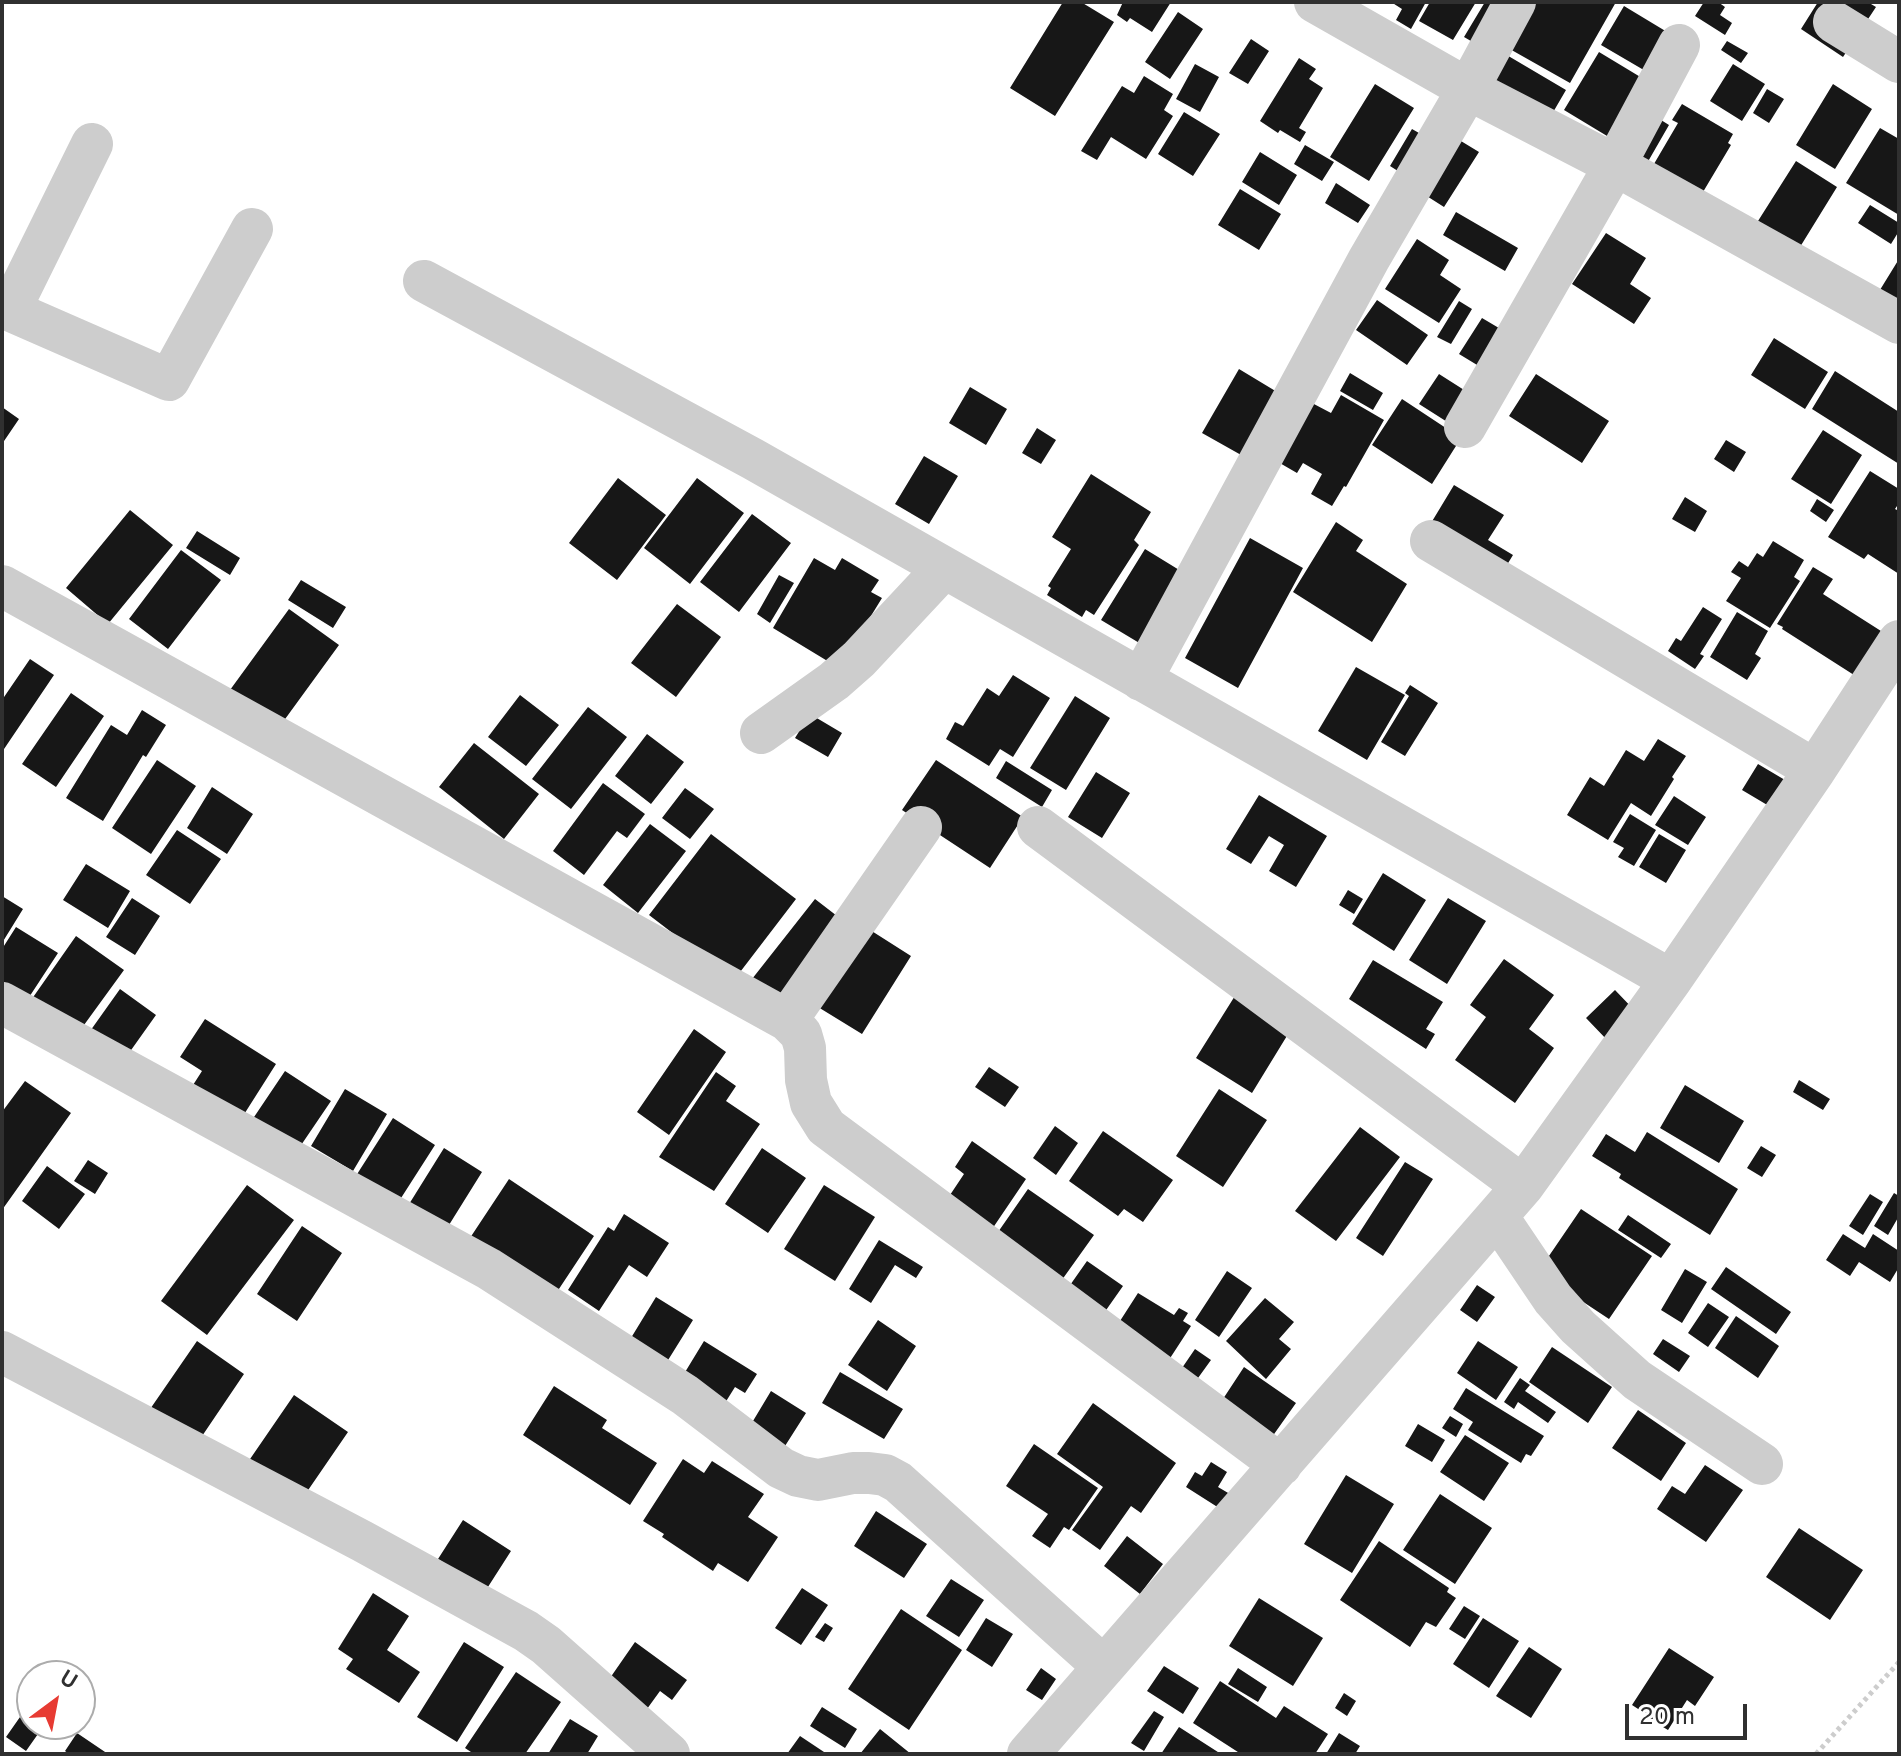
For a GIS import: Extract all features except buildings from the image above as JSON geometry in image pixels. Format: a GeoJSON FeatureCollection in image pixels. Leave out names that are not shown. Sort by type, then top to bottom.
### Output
{"type":"FeatureCollection","features":[{"type":"Feature","properties":{"kind":"street"},"geometry":{"type":"LineString","coordinates":[[1141,680],[1369,259],[1515,2]]}},
{"type":"Feature","properties":{"kind":"street"},"geometry":{"type":"LineString","coordinates":[[1318,3],[1468,89],[1615,165],[1899,323]]}},
{"type":"Feature","properties":{"kind":"street"},"geometry":{"type":"LineString","coordinates":[[1834,22],[1899,62]]}},
{"type":"Feature","properties":{"kind":"street"},"geometry":{"type":"LineString","coordinates":[[1465,427],[1615,165],[1679,45]]}},
{"type":"Feature","properties":{"kind":"street"},"geometry":{"type":"LineString","coordinates":[[92,144],[6,308],[169,380],[252,229]]}},
{"type":"Feature","properties":{"kind":"street"},"geometry":{"type":"LineString","coordinates":[[424,281],[753,459],[1671,980]]}},
{"type":"Feature","properties":{"kind":"street"},"geometry":{"type":"LineString","coordinates":[[1431,541],[1815,770]]}},
{"type":"Feature","properties":{"kind":"street"},"geometry":{"type":"LineString","coordinates":[[761,733],[834,681],[859,659],[944,568]]}},
{"type":"Feature","properties":{"kind":"street"},"geometry":{"type":"LineString","coordinates":[[2,586],[787,1020],[801,1034],[811,1103],[826,1127],[1281,1465]]}},
{"type":"Feature","properties":{"kind":"street"},"geometry":{"type":"LineString","coordinates":[[1028,1754],[1510,1201],[1671,980],[1899,641]]}},
{"type":"Feature","properties":{"kind":"street"},"geometry":{"type":"LineString","coordinates":[[787,1020],[921,827]]}},
{"type":"Feature","properties":{"kind":"street"},"geometry":{"type":"LineString","coordinates":[[1038,827],[1510,1201],[1553,1299],[1578,1327],[1637,1380],[1762,1464]]}},
{"type":"Feature","properties":{"kind":"street"},"geometry":{"type":"LineString","coordinates":[[2,1003],[489,1269],[685,1395],[781,1468],[818,1480],[869,1473],[885,1475],[898,1482],[1104,1667]]}},
{"type":"Feature","properties":{"kind":"street"},"geometry":{"type":"LineString","coordinates":[[2,1352],[526,1631],[546,1645],[669,1754]]}},
{"type":"Feature","properties":{"kind":"path"},"geometry":{"type":"LineString","coordinates":[[1816,1754],[1899,1662]]}}]}
